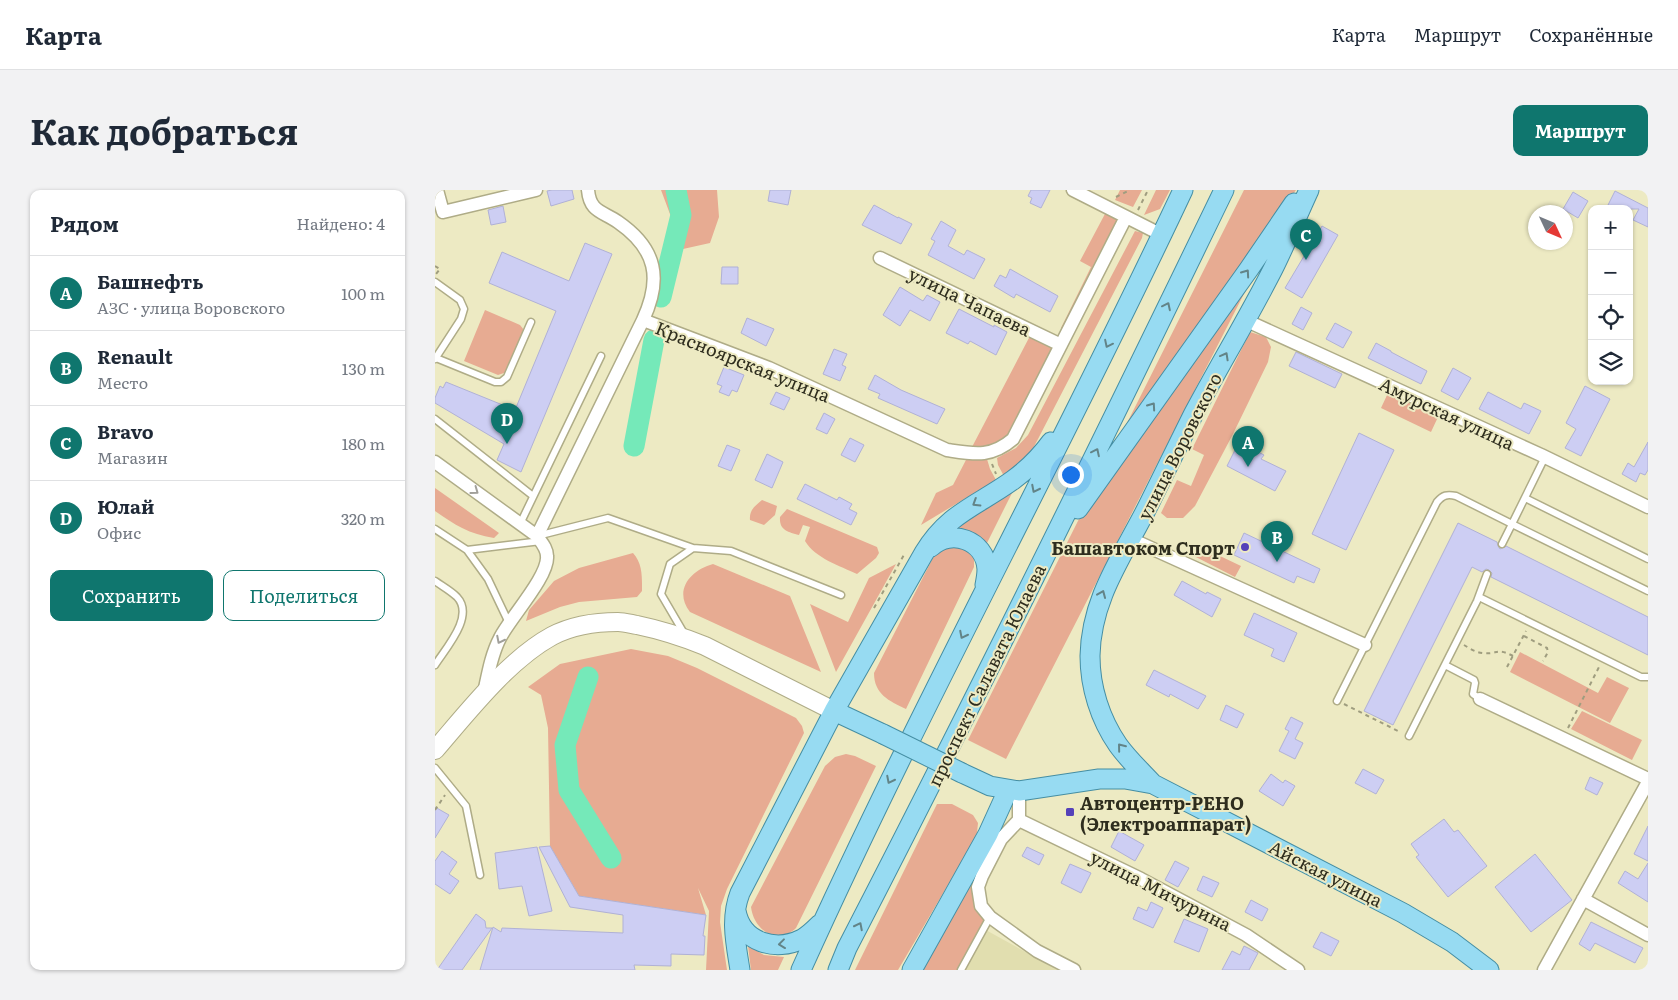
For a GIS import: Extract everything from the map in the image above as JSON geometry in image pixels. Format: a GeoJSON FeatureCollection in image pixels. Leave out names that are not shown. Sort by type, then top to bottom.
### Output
{"type":"FeatureCollection","features":[{"type":"Feature","properties":{"kind":"main road"},"geometry":{"type":"LineString","coordinates":[[801,970],[884,792],[1075,411],[1183,190]]}},
{"type":"Feature","properties":{"kind":"main road","name":"проспект Салавата Юлаева"},"geometry":{"type":"LineString","coordinates":[[838,970],[847,948],[1035,575],[1224,190]]}},
{"type":"Feature","properties":{"kind":"main road"},"geometry":{"type":"LineString","coordinates":[[1035,575],[1088,495],[1303,190]]}},
{"type":"Feature","properties":{"kind":"main road","name":"улица Воровского"},"geometry":{"type":"LineString","coordinates":[[1153,784],[1118,744],[1108,727],[1095,697],[1090,655],[1095,612],[1102,593],[1193,414],[1274,268],[1309,190]]}},
{"type":"Feature","properties":{"kind":"main road"},"geometry":{"type":"LineString","coordinates":[[740,970],[733,926],[736,902],[834,711],[924,553],[948,522],[1027,469],[1045,450],[1075,411]]}},
{"type":"Feature","properties":{"kind":"main road"},"geometry":{"type":"LineString","coordinates":[[924,553],[933,544],[949,537],[964,539],[972,543],[979,550],[986,564],[984,592]]}},
{"type":"Feature","properties":{"kind":"main road"},"geometry":{"type":"LineString","coordinates":[[435,750],[484,695],[528,652],[553,636],[583,625],[619,622],[661,630],[687,638],[962,773],[990,786],[1014,790],[912,970]]}},
{"type":"Feature","properties":{"kind":"main road","name":"Айская улица"},"geometry":{"type":"LineString","coordinates":[[1014,790],[1099,779],[1125,779],[1153,784],[1403,913],[1452,942],[1489,970]]}},
{"type":"Feature","properties":{"kind":"main road"},"geometry":{"type":"LineString","coordinates":[[736,902],[737,916],[750,936],[765,944],[774,946],[804,938],[823,921]]}},
{"type":"Feature","properties":{"kind":"main road"},"geometry":{"type":"LineString","coordinates":[[843,970],[847,948]]}},
{"type":"Feature","properties":{"kind":"street"},"geometry":{"type":"LineString","coordinates":[[437,190],[443,212],[536,190]]}},
{"type":"Feature","properties":{"kind":"street","name":"Красноярская улица"},"geometry":{"type":"LineString","coordinates":[[588,190],[592,206],[616,221],[636,238],[646,250],[652,265],[655,281],[653,295],[643,320],[769,368],[947,450],[969,453],[993,452],[1013,439],[1126,217]]}},
{"type":"Feature","properties":{"kind":"street"},"geometry":{"type":"LineString","coordinates":[[1073,190],[1162,235]]}},
{"type":"Feature","properties":{"kind":"street","name":"улица Чапаева"},"geometry":{"type":"LineString","coordinates":[[880,258],[1061,345]]}},
{"type":"Feature","properties":{"kind":"street"},"geometry":{"type":"LineString","coordinates":[[539,538],[643,320]]}},
{"type":"Feature","properties":{"kind":"street","name":"Амурская улица"},"geometry":{"type":"LineString","coordinates":[[1245,320],[1545,457],[1648,507]]}},
{"type":"Feature","properties":{"kind":"street"},"geometry":{"type":"LineString","coordinates":[[435,462],[539,538],[546,549],[548,558],[545,570],[509,623],[494,651],[484,695]]}},
{"type":"Feature","properties":{"kind":"street"},"geometry":{"type":"LineString","coordinates":[[1131,539],[1365,645]]}},
{"type":"Feature","properties":{"kind":"street"},"geometry":{"type":"LineString","coordinates":[[1480,700],[1648,781],[1544,970]]}},
{"type":"Feature","properties":{"kind":"street"},"geometry":{"type":"LineString","coordinates":[[1014,790],[1019,820],[1001,839],[982,876],[978,887],[981,906],[989,918],[1037,951],[1074,970]]}},
{"type":"Feature","properties":{"kind":"street","name":"улица Мичурина"},"geometry":{"type":"LineString","coordinates":[[1019,820],[1141,879],[1238,930],[1298,970]]}},
{"type":"Feature","properties":{"kind":"street"},"geometry":{"type":"LineString","coordinates":[[1583,899],[1648,935]]}},
{"type":"Feature","properties":{"kind":"lane"},"geometry":{"type":"LineString","coordinates":[[435,282],[460,300],[464,309],[461,319],[435,358],[495,382],[501,382],[507,377],[531,322]]}},
{"type":"Feature","properties":{"kind":"lane"},"geometry":{"type":"LineString","coordinates":[[520,524],[601,356]]}},
{"type":"Feature","properties":{"kind":"lane"},"geometry":{"type":"LineString","coordinates":[[435,419],[533,496]]}},
{"type":"Feature","properties":{"kind":"lane"},"geometry":{"type":"LineString","coordinates":[[1502,544],[1545,457]]}},
{"type":"Feature","properties":{"kind":"lane"},"geometry":{"type":"LineString","coordinates":[[1337,701],[1441,497],[1450,494],[1456,496],[1648,591]]}},
{"type":"Feature","properties":{"kind":"lane"},"geometry":{"type":"LineString","coordinates":[[1525,498],[1648,559]]}},
{"type":"Feature","properties":{"kind":"lane"},"geometry":{"type":"LineString","coordinates":[[467,550],[539,538],[608,518],[693,548],[731,551],[841,595]]}},
{"type":"Feature","properties":{"kind":"lane"},"geometry":{"type":"LineString","coordinates":[[435,529],[467,550],[488,579],[509,623]]}},
{"type":"Feature","properties":{"kind":"lane"},"geometry":{"type":"LineString","coordinates":[[687,638],[661,594],[670,564],[693,548]]}},
{"type":"Feature","properties":{"kind":"lane"},"geometry":{"type":"LineString","coordinates":[[1409,736],[1479,596],[1487,574]]}},
{"type":"Feature","properties":{"kind":"lane"},"geometry":{"type":"LineString","coordinates":[[435,581],[459,598],[464,614],[461,624],[435,665]]}},
{"type":"Feature","properties":{"kind":"lane"},"geometry":{"type":"LineString","coordinates":[[1479,596],[1603,659],[1641,677],[1648,678]]}},
{"type":"Feature","properties":{"kind":"lane"},"geometry":{"type":"LineString","coordinates":[[1445,665],[1474,680],[1473,694],[1480,700]]}},
{"type":"Feature","properties":{"kind":"lane"},"geometry":{"type":"LineString","coordinates":[[435,768],[466,806],[480,875]]}},
{"type":"Feature","properties":{"kind":"lane"},"geometry":{"type":"LineString","coordinates":[[961,970],[989,918]]}},
{"type":"Feature","properties":{"kind":"path"},"geometry":{"type":"LineString","coordinates":[[435,266],[440,269],[435,276]]}},
{"type":"Feature","properties":{"kind":"path"},"geometry":{"type":"LineString","coordinates":[[1507,667],[1530,622]]}},
{"type":"Feature","properties":{"kind":"path"},"geometry":{"type":"LineString","coordinates":[[1523,636],[1547,648],[1548,652],[1543,661]]}},
{"type":"Feature","properties":{"kind":"path"},"geometry":{"type":"LineString","coordinates":[[1456,642],[1477,652],[1487,653],[1501,650],[1513,656]]}},
{"type":"Feature","properties":{"kind":"path"},"geometry":{"type":"LineString","coordinates":[[1562,738],[1603,659]]}},
{"type":"Feature","properties":{"kind":"path"},"geometry":{"type":"LineString","coordinates":[[1337,701],[1409,736]]}},
{"type":"Feature","properties":{"kind":"path"},"geometry":{"type":"LineString","coordinates":[[435,810],[451,786]]}},
{"type":"Feature","properties":{"kind":"shaded area"},"geometry":{"type":"Polygon","coordinates":[[[661,190],[717,190],[719,217],[710,243],[683,249],[661,190]]]}},
{"type":"Feature","properties":{"kind":"shaded area"},"geometry":{"type":"Polygon","coordinates":[[[1120,190],[1142,190],[1133,207],[1115,200],[1120,190]]]}},
{"type":"Feature","properties":{"kind":"shaded area"},"geometry":{"type":"Polygon","coordinates":[[[1156,190],[1170,190],[1160,209],[1144,215],[1156,190]]]}},
{"type":"Feature","properties":{"kind":"shaded area"},"geometry":{"type":"Polygon","coordinates":[[[1244,190],[1296,190],[1125,427],[1244,190]]]}},
{"type":"Feature","properties":{"kind":"shaded area"},"geometry":{"type":"Polygon","coordinates":[[[1106,212],[1123,220],[1065,329],[1061,328],[1091,267],[1080,261],[1106,212]]]}},
{"type":"Feature","properties":{"kind":"shaded area"},"geometry":{"type":"Polygon","coordinates":[[[1135,231],[1143,233],[1142,238],[1038,439],[1030,454],[1005,478],[998,465],[997,458],[1016,448],[1028,435],[1135,231]]]}},
{"type":"Feature","properties":{"kind":"shaded area"},"geometry":{"type":"Polygon","coordinates":[[[1248,286],[1006,759],[968,740],[1086,505],[1248,286]]]}},
{"type":"Feature","properties":{"kind":"shaded area"},"geometry":{"type":"Polygon","coordinates":[[[485,310],[520,325],[524,330],[507,372],[498,375],[464,361],[485,310]]]}},
{"type":"Feature","properties":{"kind":"shaded area"},"geometry":{"type":"Polygon","coordinates":[[[1250,332],[1266,337],[1271,347],[1268,362],[1195,506],[1183,518],[1167,518],[1161,513],[1177,480],[1191,486],[1204,455],[1192,449],[1250,332]]]}},
{"type":"Feature","properties":{"kind":"shaded area"},"geometry":{"type":"Polygon","coordinates":[[[1031,334],[1055,346],[1010,437],[989,449],[972,447],[1031,334]]]}},
{"type":"Feature","properties":{"kind":"shaded area"},"geometry":{"type":"Polygon","coordinates":[[[1388,393],[1438,417],[1431,432],[1381,408],[1388,393]]]}},
{"type":"Feature","properties":{"kind":"shaded area"},"geometry":{"type":"Polygon","coordinates":[[[967,458],[987,459],[996,480],[921,525],[936,493],[953,485],[967,458]]]}},
{"type":"Feature","properties":{"kind":"shaded area"},"geometry":{"type":"Polygon","coordinates":[[[1016,485],[986,545],[970,532],[953,529],[1016,485]]]}},
{"type":"Feature","properties":{"kind":"shaded area"},"geometry":{"type":"Polygon","coordinates":[[[435,488],[499,533],[494,538],[477,534],[456,525],[435,511],[435,488]]]}},
{"type":"Feature","properties":{"kind":"shaded area"},"geometry":{"type":"Polygon","coordinates":[[[762,500],[777,506],[775,515],[764,525],[750,520],[755,506],[762,500]]]}},
{"type":"Feature","properties":{"kind":"shaded area"},"geometry":{"type":"Polygon","coordinates":[[[787,509],[877,547],[879,553],[876,558],[857,574],[836,565],[821,557],[809,547],[805,541],[810,527],[803,525],[799,535],[783,528],[780,517],[787,509]]]}},
{"type":"Feature","properties":{"kind":"shaded area"},"geometry":{"type":"Polygon","coordinates":[[[950,541],[974,555],[974,567],[906,709],[888,700],[880,692],[874,673],[939,546],[950,541]]]}},
{"type":"Feature","properties":{"kind":"shaded area"},"geometry":{"type":"Polygon","coordinates":[[[1208,549],[1221,551],[1220,556],[1241,566],[1235,577],[1192,555],[1196,551],[1208,549]]]}},
{"type":"Feature","properties":{"kind":"shaded area"},"geometry":{"type":"Polygon","coordinates":[[[633,553],[639,562],[642,576],[642,591],[637,597],[579,602],[560,607],[526,621],[529,610],[554,581],[579,568],[633,553]]]}},
{"type":"Feature","properties":{"kind":"shaded area"},"geometry":{"type":"Polygon","coordinates":[[[713,564],[790,596],[821,672],[690,612],[683,596],[687,582],[698,571],[713,564]]]}},
{"type":"Feature","properties":{"kind":"shaded area"},"geometry":{"type":"Polygon","coordinates":[[[896,564],[836,672],[810,604],[848,622],[869,578],[896,564]]]}},
{"type":"Feature","properties":{"kind":"shaded area"},"geometry":{"type":"Polygon","coordinates":[[[631,649],[668,656],[697,668],[796,718],[802,726],[804,733],[727,889],[721,906],[720,922],[727,970],[706,970],[709,911],[698,888],[706,915],[579,896],[550,846],[548,728],[541,695],[528,687],[560,664],[631,649]]]}},
{"type":"Feature","properties":{"kind":"shaded area"},"geometry":{"type":"Polygon","coordinates":[[[1520,652],[1598,693],[1607,677],[1629,688],[1610,723],[1510,672],[1520,652]]]}},
{"type":"Feature","properties":{"kind":"shaded area"},"geometry":{"type":"Polygon","coordinates":[[[1582,711],[1642,740],[1632,760],[1571,729],[1582,711]]]}},
{"type":"Feature","properties":{"kind":"shaded area"},"geometry":{"type":"Polygon","coordinates":[[[846,754],[876,766],[796,928],[782,936],[775,936],[762,929],[757,923],[751,907],[825,766],[835,757],[846,754]]]}},
{"type":"Feature","properties":{"kind":"shaded area"},"geometry":{"type":"Polygon","coordinates":[[[937,804],[952,804],[973,815],[978,823],[977,833],[972,844],[898,970],[855,970],[937,804]]]}},
{"type":"Feature","properties":{"kind":"shaded area"},"geometry":{"type":"Polygon","coordinates":[[[982,866],[985,919],[959,970],[919,970],[982,866]]]}},
{"type":"Feature","properties":{"kind":"shaded area"},"geometry":{"type":"Polygon","coordinates":[[[984,929],[1058,970],[963,970],[984,929]]]}},
{"type":"Feature","properties":{"kind":"shaded area"},"geometry":{"type":"Polygon","coordinates":[[[748,946],[764,955],[784,957],[778,970],[751,970],[748,946]]]}},
{"type":"Feature","properties":{"kind":"building"},"geometry":{"type":"Polygon","coordinates":[[[572,190],[574,199],[551,206],[547,191],[572,190]]]}},
{"type":"Feature","properties":{"kind":"building"},"geometry":{"type":"Polygon","coordinates":[[[770,190],[791,190],[788,205],[768,201],[770,190]]]}},
{"type":"Feature","properties":{"kind":"building"},"geometry":{"type":"Polygon","coordinates":[[[1031,190],[1050,190],[1041,208],[1030,203],[1032,198],[1028,196],[1031,190]]]}},
{"type":"Feature","properties":{"kind":"building"},"geometry":{"type":"Polygon","coordinates":[[[1615,191],[1648,208],[1648,227],[1633,220],[1639,209],[1633,209],[1633,205],[1608,205],[1615,191]]]}},
{"type":"Feature","properties":{"kind":"building"},"geometry":{"type":"Polygon","coordinates":[[[1573,192],[1588,201],[1578,218],[1573,215],[1573,205],[1565,205],[1573,192]]]}},
{"type":"Feature","properties":{"kind":"building"},"geometry":{"type":"Polygon","coordinates":[[[874,205],[912,224],[901,244],[862,225],[874,205]]]}},
{"type":"Feature","properties":{"kind":"building"},"geometry":{"type":"Polygon","coordinates":[[[503,206],[506,222],[491,225],[488,210],[503,206]]]}},
{"type":"Feature","properties":{"kind":"building"},"geometry":{"type":"Polygon","coordinates":[[[941,221],[956,230],[948,246],[964,255],[967,250],[985,259],[974,279],[928,255],[935,241],[931,239],[941,221]]]}},
{"type":"Feature","properties":{"kind":"building"},"geometry":{"type":"Polygon","coordinates":[[[1322,226],[1338,235],[1302,298],[1285,288],[1322,226]]]}},
{"type":"Feature","properties":{"kind":"building"},"geometry":{"type":"Polygon","coordinates":[[[585,243],[612,254],[521,472],[497,460],[504,444],[435,403],[435,398],[440,386],[443,388],[446,382],[515,410],[556,311],[489,283],[502,252],[569,281],[585,243]]]}},
{"type":"Feature","properties":{"kind":"building"},"geometry":{"type":"Polygon","coordinates":[[[722,267],[738,267],[738,284],[721,284],[722,267]]]}},
{"type":"Feature","properties":{"kind":"building"},"geometry":{"type":"Polygon","coordinates":[[[1010,269],[1058,296],[1050,312],[1016,294],[1014,298],[994,286],[1000,275],[1006,278],[1010,269]]]}},
{"type":"Feature","properties":{"kind":"building"},"geometry":{"type":"Polygon","coordinates":[[[900,287],[923,301],[927,295],[940,302],[930,321],[910,310],[900,326],[883,315],[900,287]]]}},
{"type":"Feature","properties":{"kind":"building"},"geometry":{"type":"Polygon","coordinates":[[[1301,307],[1312,313],[1303,330],[1292,324],[1301,307]]]}},
{"type":"Feature","properties":{"kind":"building"},"geometry":{"type":"Polygon","coordinates":[[[959,309],[1007,332],[996,355],[970,341],[968,344],[946,333],[959,309]]]}},
{"type":"Feature","properties":{"kind":"building"},"geometry":{"type":"Polygon","coordinates":[[[747,318],[774,329],[766,346],[741,333],[747,318]]]}},
{"type":"Feature","properties":{"kind":"building"},"geometry":{"type":"Polygon","coordinates":[[[1335,323],[1352,332],[1343,348],[1326,339],[1335,323]]]}},
{"type":"Feature","properties":{"kind":"building"},"geometry":{"type":"Polygon","coordinates":[[[1376,343],[1427,371],[1421,384],[1368,358],[1376,343]]]}},
{"type":"Feature","properties":{"kind":"building"},"geometry":{"type":"Polygon","coordinates":[[[834,349],[847,354],[842,365],[846,367],[840,381],[823,374],[834,349]]]}},
{"type":"Feature","properties":{"kind":"building"},"geometry":{"type":"Polygon","coordinates":[[[1296,352],[1342,374],[1335,388],[1289,366],[1296,352]]]}},
{"type":"Feature","properties":{"kind":"building"},"geometry":{"type":"Polygon","coordinates":[[[724,367],[744,375],[737,392],[732,390],[729,396],[719,392],[722,386],[717,384],[724,367]]]}},
{"type":"Feature","properties":{"kind":"building"},"geometry":{"type":"Polygon","coordinates":[[[1453,368],[1471,378],[1458,400],[1441,391],[1453,368]]]}},
{"type":"Feature","properties":{"kind":"building"},"geometry":{"type":"Polygon","coordinates":[[[875,375],[901,390],[945,409],[937,424],[878,398],[880,394],[868,389],[875,375]]]}},
{"type":"Feature","properties":{"kind":"building"},"geometry":{"type":"Polygon","coordinates":[[[1585,386],[1610,399],[1581,456],[1565,448],[1576,429],[1566,423],[1585,386]]]}},
{"type":"Feature","properties":{"kind":"building"},"geometry":{"type":"Polygon","coordinates":[[[776,392],[790,398],[784,410],[770,404],[776,392]]]}},
{"type":"Feature","properties":{"kind":"building"},"geometry":{"type":"Polygon","coordinates":[[[1488,392],[1521,409],[1524,403],[1541,411],[1529,434],[1479,409],[1488,392]]]}},
{"type":"Feature","properties":{"kind":"building"},"geometry":{"type":"Polygon","coordinates":[[[824,413],[835,419],[827,434],[816,429],[824,413]]]}},
{"type":"Feature","properties":{"kind":"building"},"geometry":{"type":"Polygon","coordinates":[[[1359,433],[1394,450],[1346,550],[1312,534],[1359,433]]]}},
{"type":"Feature","properties":{"kind":"building"},"geometry":{"type":"Polygon","coordinates":[[[850,438],[864,445],[855,462],[841,455],[850,438]]]}},
{"type":"Feature","properties":{"kind":"building"},"geometry":{"type":"Polygon","coordinates":[[[1239,442],[1264,455],[1261,459],[1286,471],[1275,491],[1227,466],[1239,442]]]}},
{"type":"Feature","properties":{"kind":"building"},"geometry":{"type":"Polygon","coordinates":[[[1648,442],[1648,470],[1645,475],[1640,473],[1636,482],[1622,474],[1628,463],[1634,467],[1648,442]]]}},
{"type":"Feature","properties":{"kind":"building"},"geometry":{"type":"Polygon","coordinates":[[[727,445],[740,450],[731,471],[718,466],[727,445]]]}},
{"type":"Feature","properties":{"kind":"building"},"geometry":{"type":"Polygon","coordinates":[[[767,454],[783,462],[772,488],[755,480],[767,454]]]}},
{"type":"Feature","properties":{"kind":"building"},"geometry":{"type":"Polygon","coordinates":[[[805,484],[837,500],[839,497],[852,504],[849,509],[857,513],[851,525],[797,499],[805,484]]]}},
{"type":"Feature","properties":{"kind":"building"},"geometry":{"type":"Polygon","coordinates":[[[1458,523],[1497,542],[1500,549],[1506,546],[1648,617],[1648,655],[1491,577],[1492,573],[1489,570],[1486,569],[1482,572],[1472,567],[1393,725],[1364,711],[1458,523]]]}},
{"type":"Feature","properties":{"kind":"building"},"geometry":{"type":"Polygon","coordinates":[[[1244,533],[1320,569],[1314,583],[1297,576],[1294,583],[1234,555],[1244,533]]]}},
{"type":"Feature","properties":{"kind":"building"},"geometry":{"type":"Polygon","coordinates":[[[1182,581],[1206,594],[1207,592],[1221,599],[1212,617],[1174,595],[1182,581]]]}},
{"type":"Feature","properties":{"kind":"building"},"geometry":{"type":"Polygon","coordinates":[[[1254,613],[1297,633],[1284,662],[1271,656],[1274,649],[1244,635],[1254,613]]]}},
{"type":"Feature","properties":{"kind":"building"},"geometry":{"type":"Polygon","coordinates":[[[1154,670],[1206,696],[1198,709],[1170,694],[1169,697],[1146,685],[1154,670]]]}},
{"type":"Feature","properties":{"kind":"building"},"geometry":{"type":"Polygon","coordinates":[[[1226,705],[1244,714],[1237,728],[1220,720],[1226,705]]]}},
{"type":"Feature","properties":{"kind":"building"},"geometry":{"type":"Polygon","coordinates":[[[1291,717],[1303,723],[1295,739],[1303,743],[1295,759],[1279,751],[1289,731],[1285,729],[1291,717]]]}},
{"type":"Feature","properties":{"kind":"building"},"geometry":{"type":"Polygon","coordinates":[[[1363,769],[1384,780],[1376,794],[1355,783],[1363,769]]]}},
{"type":"Feature","properties":{"kind":"building"},"geometry":{"type":"Polygon","coordinates":[[[1271,774],[1283,783],[1285,780],[1295,786],[1283,806],[1259,791],[1271,774]]]}},
{"type":"Feature","properties":{"kind":"building"},"geometry":{"type":"Polygon","coordinates":[[[1590,777],[1603,783],[1597,795],[1585,789],[1590,777]]]}},
{"type":"Feature","properties":{"kind":"building"},"geometry":{"type":"Polygon","coordinates":[[[435,807],[449,815],[435,838],[435,807]]]}},
{"type":"Feature","properties":{"kind":"building"},"geometry":{"type":"Polygon","coordinates":[[[1444,819],[1454,832],[1458,830],[1487,866],[1448,897],[1416,857],[1419,855],[1411,844],[1444,819]]]}},
{"type":"Feature","properties":{"kind":"building"},"geometry":{"type":"Polygon","coordinates":[[[1648,826],[1648,861],[1634,854],[1648,826]]]}},
{"type":"Feature","properties":{"kind":"building"},"geometry":{"type":"Polygon","coordinates":[[[1119,831],[1144,845],[1135,861],[1111,847],[1119,831]]]}},
{"type":"Feature","properties":{"kind":"building"},"geometry":{"type":"Polygon","coordinates":[[[550,846],[579,896],[706,915],[703,936],[705,936],[704,955],[671,954],[671,966],[634,965],[635,970],[480,970],[493,927],[501,932],[502,928],[623,933],[623,915],[570,907],[539,847],[550,846]]]}},
{"type":"Feature","properties":{"kind":"building"},"geometry":{"type":"Polygon","coordinates":[[[537,847],[552,911],[529,916],[522,886],[499,889],[495,853],[537,847]]]}},
{"type":"Feature","properties":{"kind":"building"},"geometry":{"type":"Polygon","coordinates":[[[1027,847],[1044,855],[1039,865],[1022,856],[1027,847]]]}},
{"type":"Feature","properties":{"kind":"building"},"geometry":{"type":"Polygon","coordinates":[[[442,851],[457,862],[449,874],[459,881],[450,894],[435,884],[435,861],[442,851]]]}},
{"type":"Feature","properties":{"kind":"building"},"geometry":{"type":"Polygon","coordinates":[[[1535,854],[1572,900],[1531,932],[1495,887],[1535,854]]]}},
{"type":"Feature","properties":{"kind":"building"},"geometry":{"type":"Polygon","coordinates":[[[1175,861],[1189,868],[1178,887],[1165,880],[1175,861]]]}},
{"type":"Feature","properties":{"kind":"building"},"geometry":{"type":"Polygon","coordinates":[[[1648,863],[1648,902],[1618,883],[1625,871],[1638,879],[1648,863]]]}},
{"type":"Feature","properties":{"kind":"building"},"geometry":{"type":"Polygon","coordinates":[[[1070,864],[1091,873],[1081,893],[1061,883],[1070,864]]]}},
{"type":"Feature","properties":{"kind":"building"},"geometry":{"type":"Polygon","coordinates":[[[1203,876],[1219,883],[1212,897],[1197,890],[1203,876]]]}},
{"type":"Feature","properties":{"kind":"building"},"geometry":{"type":"Polygon","coordinates":[[[1251,900],[1268,909],[1262,921],[1245,912],[1251,900]]]}},
{"type":"Feature","properties":{"kind":"building"},"geometry":{"type":"Polygon","coordinates":[[[1151,902],[1163,908],[1153,928],[1133,919],[1138,907],[1147,911],[1151,902]]]}},
{"type":"Feature","properties":{"kind":"building"},"geometry":{"type":"Polygon","coordinates":[[[476,914],[485,921],[486,928],[492,928],[462,970],[437,970],[476,914]]]}},
{"type":"Feature","properties":{"kind":"building"},"geometry":{"type":"Polygon","coordinates":[[[1184,919],[1208,929],[1199,952],[1174,942],[1184,919]]]}},
{"type":"Feature","properties":{"kind":"building"},"geometry":{"type":"Polygon","coordinates":[[[1591,922],[1643,948],[1635,963],[1595,943],[1590,951],[1579,944],[1591,922]]]}},
{"type":"Feature","properties":{"kind":"building"},"geometry":{"type":"Polygon","coordinates":[[[1321,932],[1339,941],[1331,956],[1313,947],[1321,932]]]}},
{"type":"Feature","properties":{"kind":"building"},"geometry":{"type":"Polygon","coordinates":[[[1244,946],[1258,953],[1249,970],[1222,970],[1232,951],[1240,955],[1244,946]]]}},
{"type":"Feature","properties":{"kind":"waterway"},"geometry":{"type":"LineString","coordinates":[[661,297],[681,215],[676,190]]}},
{"type":"Feature","properties":{"kind":"waterway"},"geometry":{"type":"LineString","coordinates":[[634,446],[654,340]]}},
{"type":"Feature","properties":{"kind":"waterway"},"geometry":{"type":"LineString","coordinates":[[588,677],[565,745],[569,790],[611,858]]}},
{"type":"Feature","properties":{"kind":"place","name":"Bravo"},"geometry":{"type":"Point","coordinates":[1306,260]}},
{"type":"Feature","properties":{"kind":"place","name":"Юлай"},"geometry":{"type":"Point","coordinates":[507,444]}},
{"type":"Feature","properties":{"kind":"place","name":"Башнефть"},"geometry":{"type":"Point","coordinates":[1248,467]}},
{"type":"Feature","properties":{"kind":"place","name":"Башавтоком Спорт"},"geometry":{"type":"Point","coordinates":[1245,547]}},
{"type":"Feature","properties":{"kind":"place","name":"Renault"},"geometry":{"type":"Point","coordinates":[1277,562]}},
{"type":"Feature","properties":{"kind":"place","name":"Автоцентр-РЕНО (Электроаппарат)"},"geometry":{"type":"Point","coordinates":[1070,812]}}]}
